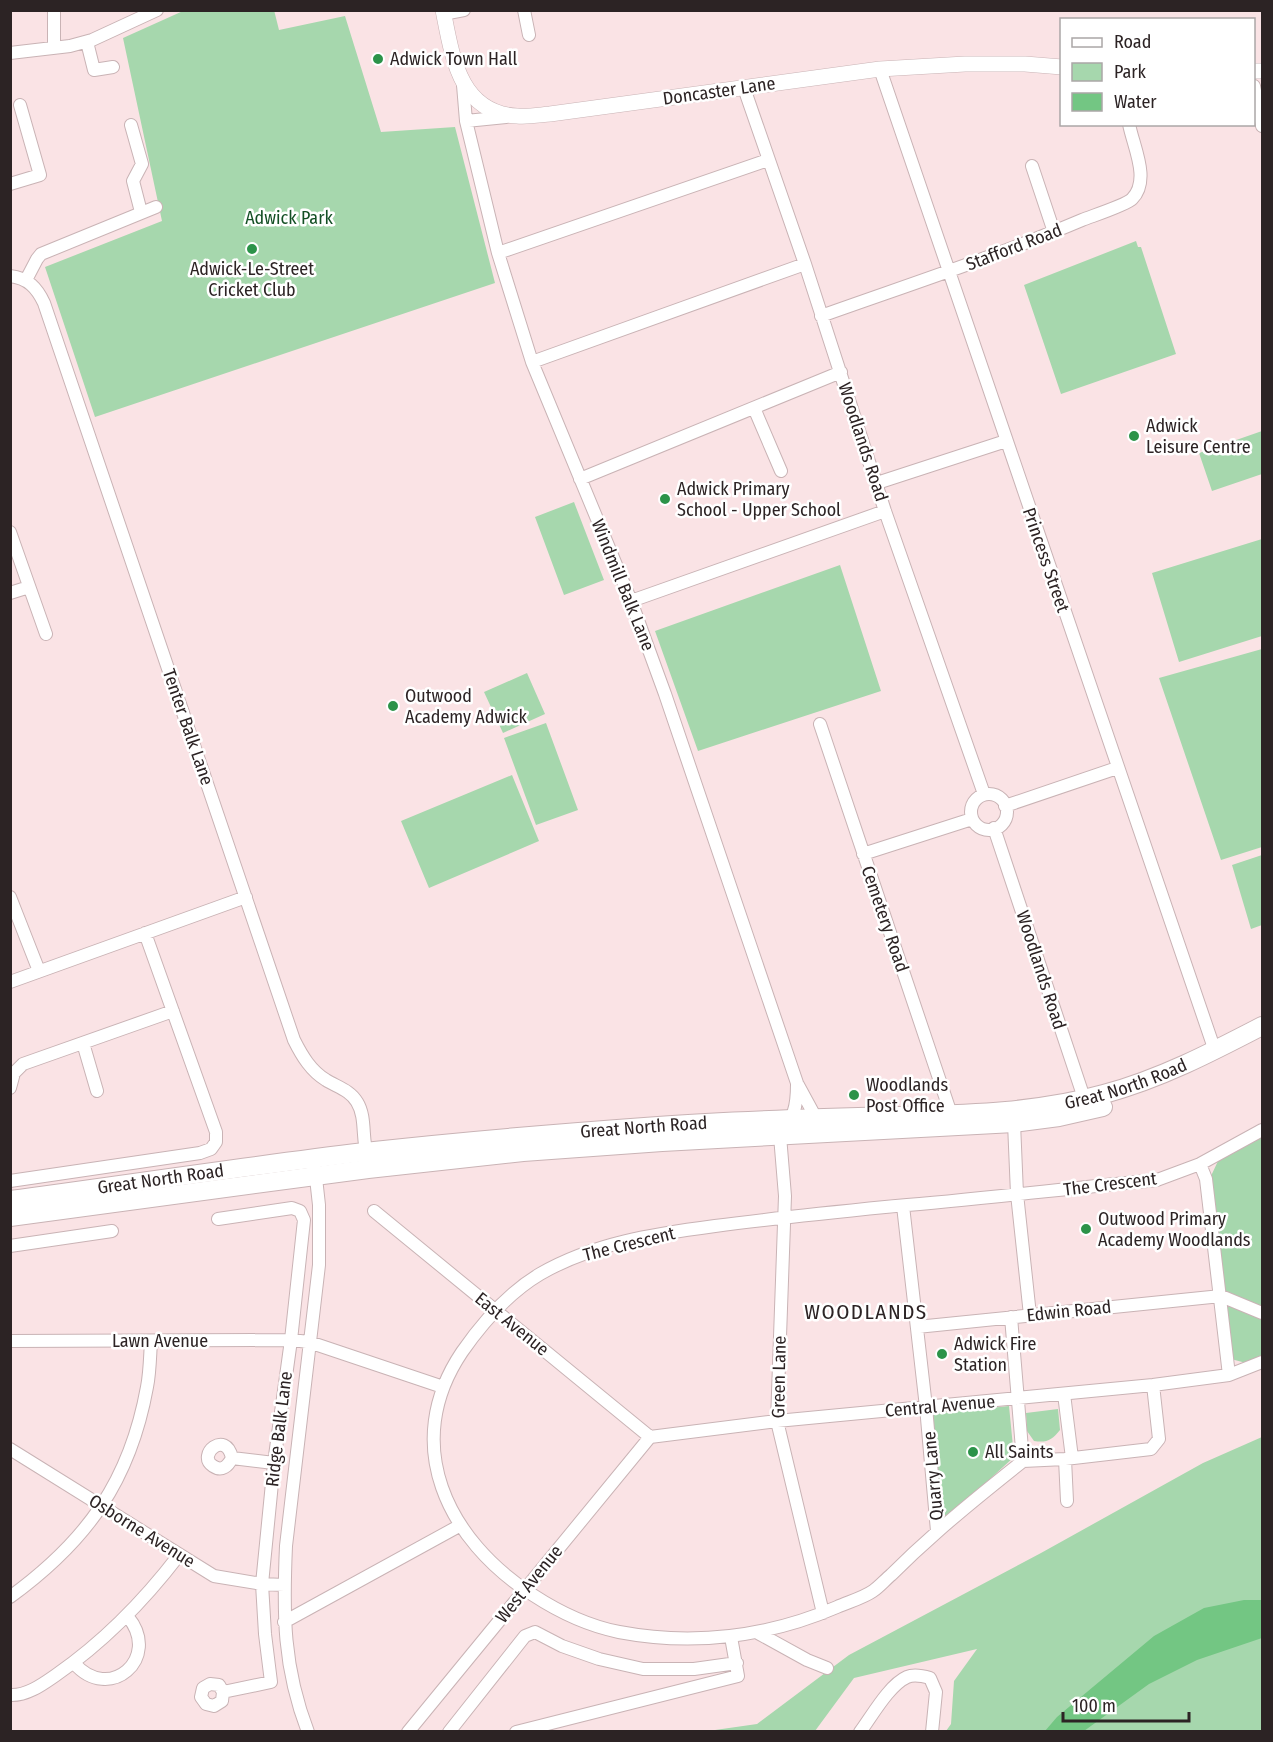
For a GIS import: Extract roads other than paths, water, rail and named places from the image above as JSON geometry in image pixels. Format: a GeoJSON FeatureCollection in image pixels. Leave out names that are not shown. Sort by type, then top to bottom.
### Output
{"type":"FeatureCollection","features":[{"type":"Feature","properties":{"kind":"highway","name":"Great North Road"},"geometry":{"type":"LineString","coordinates":[[10,1200],[314,1168],[355,1171],[523,1152],[1014,1123],[1059,1117],[1215,1051],[1263,1026]]}},
{"type":"Feature","properties":{"kind":"highway","name":"Great North Road"},"geometry":{"type":"LineString","coordinates":[[10,1217],[314,1168],[366,1152],[660,1125],[951,1114],[1086,1105],[1152,1091],[1263,1039]]}},
{"type":"Feature","properties":{"kind":"main road","name":"Doncaster Lane"},"geometry":{"type":"LineString","coordinates":[[443,12],[454,63],[463,85],[476,99],[495,111],[516,116],[550,114],[880,69],[965,64],[1060,67]]}},
{"type":"Feature","properties":{"kind":"street"},"geometry":{"type":"LineString","coordinates":[[54,10],[54,48]]}},
{"type":"Feature","properties":{"kind":"street"},"geometry":{"type":"LineString","coordinates":[[10,53],[87,42],[157,10]]}},
{"type":"Feature","properties":{"kind":"street"},"geometry":{"type":"LineString","coordinates":[[443,12],[464,10]]}},
{"type":"Feature","properties":{"kind":"street"},"geometry":{"type":"LineString","coordinates":[[524,10],[529,35]]}},
{"type":"Feature","properties":{"kind":"street"},"geometry":{"type":"LineString","coordinates":[[87,42],[94,70],[113,67]]}},
{"type":"Feature","properties":{"kind":"street","name":"Princess Street"},"geometry":{"type":"LineString","coordinates":[[880,69],[947,272],[1215,1051]]}},
{"type":"Feature","properties":{"kind":"street","name":"Windmill Balk Lane"},"geometry":{"type":"LineString","coordinates":[[463,85],[466,121],[498,253],[531,362],[631,601],[673,717],[797,1083],[816,1118]]}},
{"type":"Feature","properties":{"kind":"street","name":"Woodlands Road"},"geometry":{"type":"LineString","coordinates":[[744,88],[805,264],[885,511],[984,794]]}},
{"type":"Feature","properties":{"kind":"street"},"geometry":{"type":"LineString","coordinates":[[1255,90],[1263,126]]}},
{"type":"Feature","properties":{"kind":"street"},"geometry":{"type":"LineString","coordinates":[[10,184],[40,175],[20,105]]}},
{"type":"Feature","properties":{"kind":"street"},"geometry":{"type":"LineString","coordinates":[[466,121],[516,116]]}},
{"type":"Feature","properties":{"kind":"street"},"geometry":{"type":"LineString","coordinates":[[131,125],[142,164],[133,181],[141,212]]}},
{"type":"Feature","properties":{"kind":"street","name":"Stafford Road"},"geometry":{"type":"LineString","coordinates":[[820,316],[1054,232],[1132,199],[1141,183],[1140,167],[1130,126]]}},
{"type":"Feature","properties":{"kind":"street"},"geometry":{"type":"LineString","coordinates":[[498,253],[768,160]]}},
{"type":"Feature","properties":{"kind":"street"},"geometry":{"type":"LineString","coordinates":[[1032,166],[1054,232]]}},
{"type":"Feature","properties":{"kind":"street"},"geometry":{"type":"LineString","coordinates":[[10,276],[26,280],[41,254],[156,207]]}},
{"type":"Feature","properties":{"kind":"street"},"geometry":{"type":"LineString","coordinates":[[531,362],[805,264]]}},
{"type":"Feature","properties":{"kind":"street","name":"Tenter Balk Lane"},"geometry":{"type":"LineString","coordinates":[[26,280],[39,292],[44,303],[294,1040],[303,1057],[315,1071],[326,1080],[347,1091],[356,1101],[361,1111],[366,1152]]}},
{"type":"Feature","properties":{"kind":"street"},"geometry":{"type":"LineString","coordinates":[[580,479],[841,372]]}},
{"type":"Feature","properties":{"kind":"street"},"geometry":{"type":"LineString","coordinates":[[754,408],[780,471]]}},
{"type":"Feature","properties":{"kind":"street"},"geometry":{"type":"LineString","coordinates":[[877,483],[1006,441]]}},
{"type":"Feature","properties":{"kind":"street"},"geometry":{"type":"LineString","coordinates":[[631,601],[885,511]]}},
{"type":"Feature","properties":{"kind":"street"},"geometry":{"type":"LineString","coordinates":[[10,532],[45,634]]}},
{"type":"Feature","properties":{"kind":"street"},"geometry":{"type":"LineString","coordinates":[[10,593],[29,587]]}},
{"type":"Feature","properties":{"kind":"street","name":"Cemetery Road"},"geometry":{"type":"LineString","coordinates":[[820,724],[951,1114]]}},
{"type":"Feature","properties":{"kind":"street"},"geometry":{"type":"LineString","coordinates":[[1005,806],[1117,768]]}},
{"type":"Feature","properties":{"kind":"street"},"geometry":{"type":"LineString","coordinates":[[984,794],[995,795],[1005,806],[1004,820],[994,828],[983,829],[972,819],[970,813],[972,803],[984,794]]}},
{"type":"Feature","properties":{"kind":"street"},"geometry":{"type":"LineString","coordinates":[[863,854],[972,819]]}},
{"type":"Feature","properties":{"kind":"street","name":"Woodlands Road"},"geometry":{"type":"LineString","coordinates":[[994,828],[1086,1105]]}},
{"type":"Feature","properties":{"kind":"street"},"geometry":{"type":"LineString","coordinates":[[10,897],[39,971]]}},
{"type":"Feature","properties":{"kind":"street"},"geometry":{"type":"LineString","coordinates":[[10,982],[246,897]]}},
{"type":"Feature","properties":{"kind":"street"},"geometry":{"type":"LineString","coordinates":[[10,1181],[212,1149],[216,1142],[216,1132],[145,933]]}},
{"type":"Feature","properties":{"kind":"street"},"geometry":{"type":"LineString","coordinates":[[10,1088],[14,1073],[23,1064],[173,1011]]}},
{"type":"Feature","properties":{"kind":"street"},"geometry":{"type":"LineString","coordinates":[[83,1043],[97,1091]]}},
{"type":"Feature","properties":{"kind":"street","name":"Windmill Balk Lane"},"geometry":{"type":"LineString","coordinates":[[793,1119],[797,1104],[797,1083]]}},
{"type":"Feature","properties":{"kind":"street"},"geometry":{"type":"LineString","coordinates":[[780,1136],[793,1119]]}},
{"type":"Feature","properties":{"kind":"street"},"geometry":{"type":"LineString","coordinates":[[1014,1123],[1017,1194],[1030,1315]]}},
{"type":"Feature","properties":{"kind":"street","name":"The Crescent"},"geometry":{"type":"LineString","coordinates":[[1023,1461],[938,1531],[873,1591],[823,1613],[758,1633],[731,1637],[661,1637],[617,1632],[586,1622],[551,1607],[525,1590],[478,1549],[459,1526],[440,1481],[434,1456],[436,1413],[443,1387],[475,1334],[518,1289],[542,1273],[604,1246],[647,1235],[784,1216],[1157,1180],[1200,1164],[1263,1130]]}},
{"type":"Feature","properties":{"kind":"street","name":"Green Lane"},"geometry":{"type":"LineString","coordinates":[[780,1136],[785,1196],[777,1421],[823,1613]]}},
{"type":"Feature","properties":{"kind":"street"},"geometry":{"type":"LineString","coordinates":[[366,1152],[372,1163],[380,1168]]}},
{"type":"Feature","properties":{"kind":"street"},"geometry":{"type":"LineString","coordinates":[[355,1171],[366,1152]]}},
{"type":"Feature","properties":{"kind":"street"},"geometry":{"type":"LineString","coordinates":[[1200,1164],[1206,1179],[1229,1375]]}},
{"type":"Feature","properties":{"kind":"street","name":"Ridge Balk Lane"},"geometry":{"type":"LineString","coordinates":[[308,1731],[290,1670],[284,1622],[284,1585],[286,1546],[320,1245],[314,1168]]}},
{"type":"Feature","properties":{"kind":"street","name":"Quarry Lane"},"geometry":{"type":"LineString","coordinates":[[903,1206],[938,1531]]}},
{"type":"Feature","properties":{"kind":"street","name":"Ridge Balk Lane"},"geometry":{"type":"LineString","coordinates":[[218,1219],[292,1208],[300,1211],[303,1220],[262,1584],[264,1634],[271,1682],[224,1692]]}},
{"type":"Feature","properties":{"kind":"street","name":"East Avenue"},"geometry":{"type":"LineString","coordinates":[[374,1211],[650,1437]]}},
{"type":"Feature","properties":{"kind":"street"},"geometry":{"type":"LineString","coordinates":[[10,1246],[112,1231]]}},
{"type":"Feature","properties":{"kind":"street"},"geometry":{"type":"LineString","coordinates":[[1221,1296],[1263,1314]]}},
{"type":"Feature","properties":{"kind":"street","name":"Edwin Road"},"geometry":{"type":"LineString","coordinates":[[917,1327],[1221,1296]]}},
{"type":"Feature","properties":{"kind":"street"},"geometry":{"type":"LineString","coordinates":[[1011,1317],[1023,1461],[1151,1449],[1159,1439],[1153,1385]]}},
{"type":"Feature","properties":{"kind":"street","name":"Lawn Avenue"},"geometry":{"type":"LineString","coordinates":[[10,1341],[291,1340],[309,1342],[443,1387]]}},
{"type":"Feature","properties":{"kind":"street"},"geometry":{"type":"LineString","coordinates":[[10,1597],[43,1573],[75,1542],[102,1506],[123,1468],[138,1427],[148,1384],[151,1341]]}},
{"type":"Feature","properties":{"kind":"street","name":"Central Avenue"},"geometry":{"type":"LineString","coordinates":[[650,1437],[777,1421],[1153,1385],[1229,1375],[1263,1362]]}},
{"type":"Feature","properties":{"kind":"street"},"geometry":{"type":"LineString","coordinates":[[1064,1394],[1068,1458],[1067,1501]]}},
{"type":"Feature","properties":{"kind":"street","name":"West Avenue"},"geometry":{"type":"LineString","coordinates":[[408,1731],[650,1437]]}},
{"type":"Feature","properties":{"kind":"street","name":"Osborne Avenue"},"geometry":{"type":"LineString","coordinates":[[10,1449],[214,1576],[262,1584],[284,1585]]}},
{"type":"Feature","properties":{"kind":"street"},"geometry":{"type":"LineString","coordinates":[[232,1458],[274,1463]]}},
{"type":"Feature","properties":{"kind":"street"},"geometry":{"type":"LineString","coordinates":[[284,1622],[459,1526]]}},
{"type":"Feature","properties":{"kind":"street"},"geometry":{"type":"LineString","coordinates":[[13,1695],[27,1692],[74,1663],[128,1617],[179,1555]]}},
{"type":"Feature","properties":{"kind":"street"},"geometry":{"type":"LineString","coordinates":[[74,1663],[81,1671],[102,1680],[123,1674],[137,1658],[140,1647],[135,1626],[128,1617]]}},
{"type":"Feature","properties":{"kind":"street"},"geometry":{"type":"LineString","coordinates":[[449,1731],[525,1636],[535,1632],[562,1646],[599,1659],[642,1669],[694,1669],[736,1663]]}},
{"type":"Feature","properties":{"kind":"street"},"geometry":{"type":"LineString","coordinates":[[758,1633],[807,1660],[827,1668]]}},
{"type":"Feature","properties":{"kind":"street"},"geometry":{"type":"LineString","coordinates":[[516,1731],[738,1676],[731,1637]]}},
{"type":"Feature","properties":{"kind":"street"},"geometry":{"type":"LineString","coordinates":[[860,1731],[892,1688],[908,1676],[930,1678],[936,1692],[932,1731]]}},
{"type":"Feature","properties":{"kind":"water"},"geometry":{"type":"Polygon","coordinates":[[[1244,1600],[1262,1600],[1262,1638],[1197,1660],[1149,1684],[1084,1731],[1045,1731],[1057,1717],[1154,1636],[1204,1608],[1244,1600]]]}},
{"type":"Feature","properties":{"kind":"place","name":"Adwick Town Hall"},"geometry":{"type":"Point","coordinates":[378,59]}},
{"type":"Feature","properties":{"kind":"place","name":"Adwick-Le-Street Cricket Club"},"geometry":{"type":"Point","coordinates":[252,249]}},
{"type":"Feature","properties":{"kind":"place","name":"Adwick Leisure Centre"},"geometry":{"type":"Point","coordinates":[1134,436]}},
{"type":"Feature","properties":{"kind":"place","name":"Adwick Primary School - Upper School"},"geometry":{"type":"Point","coordinates":[665,499]}},
{"type":"Feature","properties":{"kind":"place","name":"Outwood Academy Adwick"},"geometry":{"type":"Point","coordinates":[393,706]}},
{"type":"Feature","properties":{"kind":"place","name":"Woodlands Post Office"},"geometry":{"type":"Point","coordinates":[854,1095]}},
{"type":"Feature","properties":{"kind":"place","name":"Outwood Primary Academy Woodlands"},"geometry":{"type":"Point","coordinates":[1086,1229]}},
{"type":"Feature","properties":{"kind":"place","name":"Adwick Fire Station"},"geometry":{"type":"Point","coordinates":[942,1354]}},
{"type":"Feature","properties":{"kind":"place","name":"All Saints"},"geometry":{"type":"Point","coordinates":[973,1452]}},
{"type":"Feature","properties":{"kind":"district","name":"WOODLANDS"},"geometry":{"type":"Point","coordinates":[866,1312]}},
{"type":"Feature","properties":{"kind":"park label","name":"Adwick Park"},"geometry":{"type":"Point","coordinates":[289,218]}}]}
